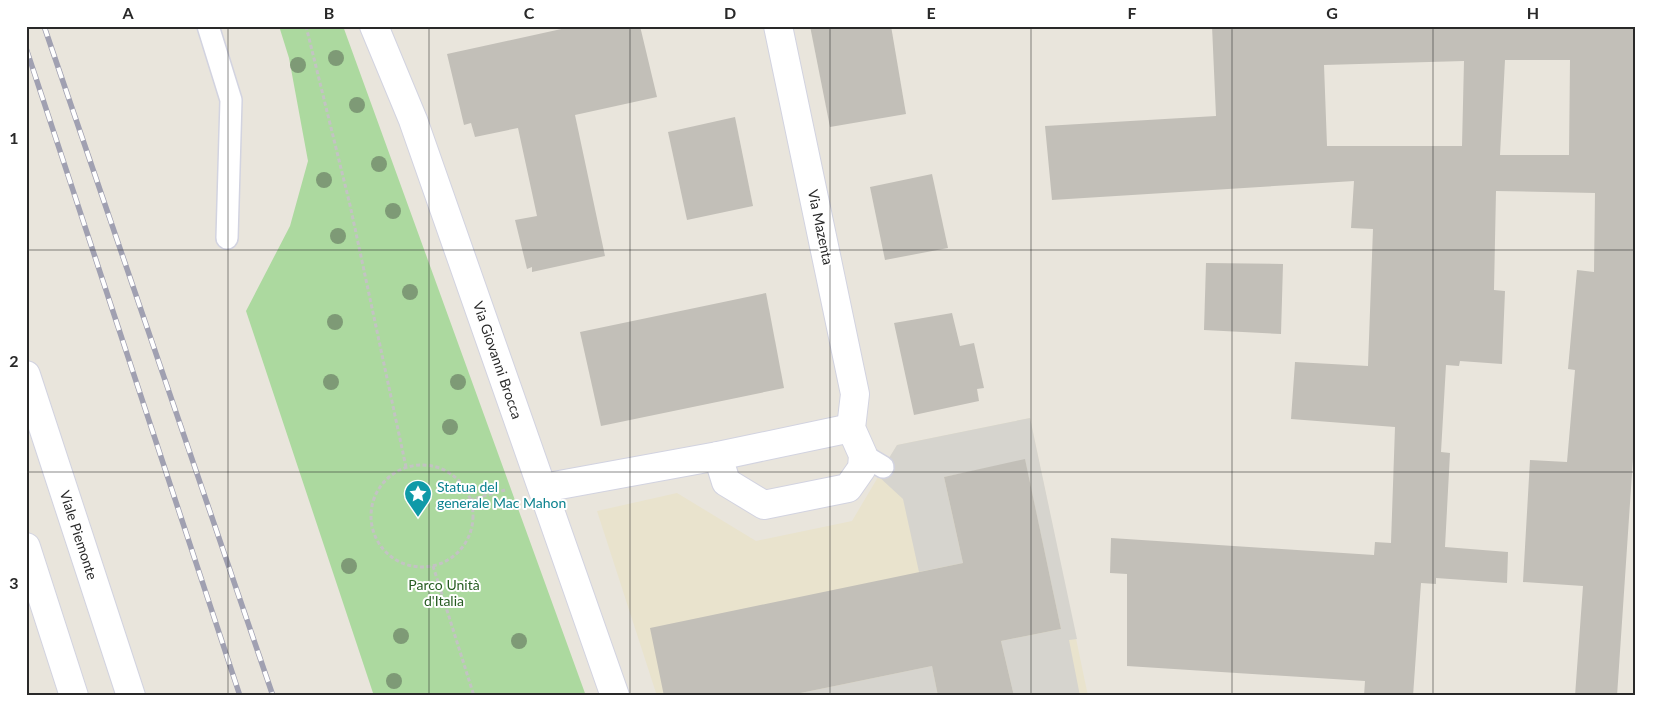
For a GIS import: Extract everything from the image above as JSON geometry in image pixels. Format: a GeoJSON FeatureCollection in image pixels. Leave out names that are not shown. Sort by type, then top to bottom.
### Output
{"type":"FeatureCollection","features":[{"type":"Feature","properties":{"kind":"street","name":"Via Giovanni Brocca"},"geometry":{"type":"LineString","coordinates":[[374,26],[413,120],[615,696]]}},
{"type":"Feature","properties":{"kind":"street","name":"Via Mazenta"},"geometry":{"type":"LineString","coordinates":[[778,26],[855,394],[851,428]]}},
{"type":"Feature","properties":{"kind":"street","name":"Viale Piemonte"},"geometry":{"type":"LineString","coordinates":[[26,375],[31,404],[131,696]]}},
{"type":"Feature","properties":{"kind":"street"},"geometry":{"type":"LineString","coordinates":[[543,488],[718,456],[851,428],[873,461],[862,468],[848,488],[764,505],[726,482],[718,456]]}},
{"type":"Feature","properties":{"kind":"street"},"geometry":{"type":"LineString","coordinates":[[26,548],[74,696]]}},
{"type":"Feature","properties":{"kind":"lane"},"geometry":{"type":"LineString","coordinates":[[208,26],[230,100],[227,238]]}},
{"type":"Feature","properties":{"kind":"path"},"geometry":{"type":"LineString","coordinates":[[306,26],[350,205],[406,468]]}},
{"type":"Feature","properties":{"kind":"path"},"geometry":{"type":"LineString","coordinates":[[422,465],[437,468],[457,480],[470,500],[472,516],[470,533],[462,548],[449,560],[433,566],[416,567],[399,562],[385,553],[376,538],[370,522],[372,504],[379,488],[391,476],[406,468],[422,465]]}},
{"type":"Feature","properties":{"kind":"path"},"geometry":{"type":"LineString","coordinates":[[470,500],[511,488]]}},
{"type":"Feature","properties":{"kind":"path"},"geometry":{"type":"LineString","coordinates":[[433,566],[474,696]]}},
{"type":"Feature","properties":{"kind":"shaded area"},"geometry":{"type":"Polygon","coordinates":[[[1030,418],[1088,696],[657,696],[597,511],[677,493],[756,541],[852,521],[897,445],[1030,418]]]}},
{"type":"Feature","properties":{"kind":"shaded area"},"geometry":{"type":"Polygon","coordinates":[[[1030,418],[1077,639],[1069,640],[1080,696],[1014,696],[1001,641],[1061,629],[1025,460],[944,477],[963,563],[919,572],[903,499],[878,476],[897,445],[1030,418]]]}},
{"type":"Feature","properties":{"kind":"shaded area"},"geometry":{"type":"Polygon","coordinates":[[[932,666],[938,696],[786,696],[932,666]]]}},
{"type":"Feature","properties":{"kind":"green space","name":"Parco Unità d'Italia"},"geometry":{"type":"Polygon","coordinates":[[[279,26],[343,26],[586,696],[374,696],[246,311],[290,226],[308,161],[289,58],[279,26]]]}},
{"type":"Feature","properties":{"kind":"building"},"geometry":{"type":"Polygon","coordinates":[[[575,26],[640,26],[657,97],[575,115],[605,256],[532,272],[532,267],[527,269],[515,220],[537,216],[518,128],[475,137],[471,123],[464,125],[447,54],[575,26]]]}},
{"type":"Feature","properties":{"kind":"building"},"geometry":{"type":"Polygon","coordinates":[[[810,26],[891,26],[906,114],[830,127],[810,26]]]}},
{"type":"Feature","properties":{"kind":"building"},"geometry":{"type":"Polygon","coordinates":[[[1212,26],[1405,26],[1406,29],[1635,26],[1635,429],[1617,696],[1575,696],[1583,586],[1523,582],[1530,460],[1567,462],[1575,370],[1568,369],[1577,270],[1594,272],[1595,193],[1496,191],[1494,290],[1505,291],[1502,364],[1460,361],[1459,366],[1446,365],[1441,452],[1450,453],[1445,547],[1508,552],[1507,583],[1436,578],[1436,584],[1421,583],[1413,696],[1364,696],[1365,681],[1127,666],[1127,574],[1110,573],[1111,538],[1374,555],[1375,542],[1391,543],[1395,427],[1291,419],[1295,362],[1368,366],[1373,229],[1351,228],[1354,181],[1052,200],[1045,126],[1216,116],[1212,26]],[[1505,60],[1500,155],[1569,155],[1570,60],[1505,60]],[[1464,61],[1324,65],[1327,146],[1462,146],[1464,61]]]}},
{"type":"Feature","properties":{"kind":"building"},"geometry":{"type":"Polygon","coordinates":[[[735,117],[753,206],[687,220],[668,132],[735,117]]]}},
{"type":"Feature","properties":{"kind":"building"},"geometry":{"type":"Polygon","coordinates":[[[932,174],[948,248],[885,260],[870,187],[932,174]]]}},
{"type":"Feature","properties":{"kind":"building"},"geometry":{"type":"Polygon","coordinates":[[[1206,263],[1283,264],[1281,334],[1204,330],[1206,263]]]}},
{"type":"Feature","properties":{"kind":"building"},"geometry":{"type":"Polygon","coordinates":[[[766,293],[784,388],[601,426],[580,332],[766,293]]]}},
{"type":"Feature","properties":{"kind":"building"},"geometry":{"type":"Polygon","coordinates":[[[952,313],[960,346],[974,343],[984,388],[977,389],[979,401],[914,415],[894,323],[952,313]]]}},
{"type":"Feature","properties":{"kind":"building"},"geometry":{"type":"Polygon","coordinates":[[[1025,459],[1061,629],[1001,641],[1014,696],[938,696],[932,666],[786,696],[664,696],[650,628],[963,563],[944,477],[1025,459]]]}},
{"type":"Feature","properties":{"kind":"railway"},"geometry":{"type":"LineString","coordinates":[[44,26],[273,696]]}},
{"type":"Feature","properties":{"kind":"railway"},"geometry":{"type":"LineString","coordinates":[[26,48],[240,696]]}},
{"type":"Feature","properties":{"kind":"place","name":"Statua del generale Mac Mahon"},"geometry":{"type":"Point","coordinates":[418,518]}}]}
